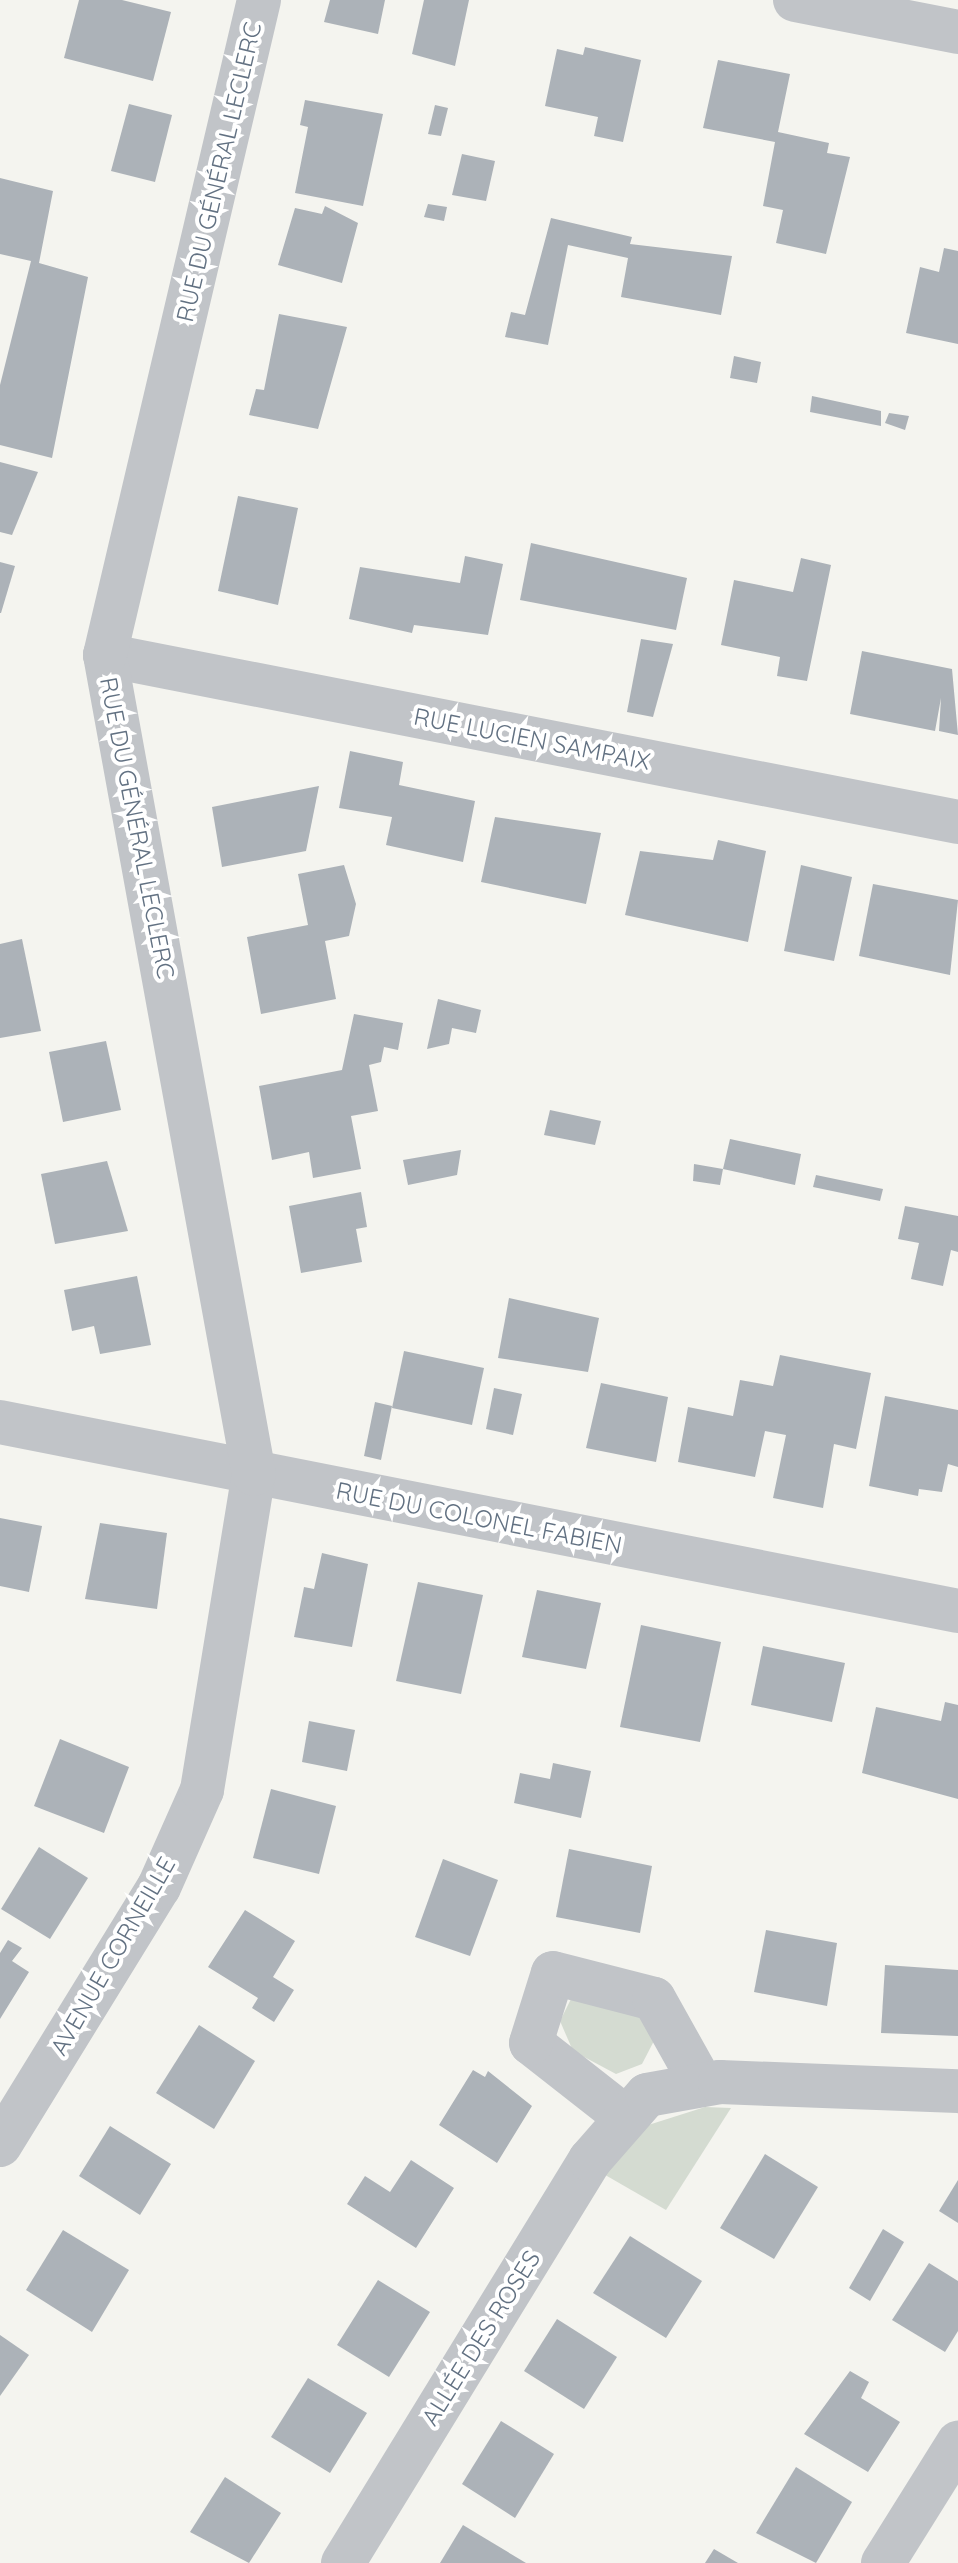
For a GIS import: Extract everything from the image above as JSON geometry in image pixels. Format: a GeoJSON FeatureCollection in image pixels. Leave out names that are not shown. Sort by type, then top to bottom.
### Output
{"type":"FeatureCollection","features":[{"type":"Feature","properties":{"kind":"street","name":"RUE DU GÉNÉRAL LECLERC"},"geometry":{"type":"LineString","coordinates":[[254,1474],[105,655],[259,0]]}},
{"type":"Feature","properties":{"kind":"street"},"geometry":{"type":"LineString","coordinates":[[795,0],[958,32]]}},
{"type":"Feature","properties":{"kind":"street","name":"RUE LUCIEN SAMPAIX"},"geometry":{"type":"LineString","coordinates":[[105,655],[958,822]]}},
{"type":"Feature","properties":{"kind":"street","name":"RUE DU COLONEL FABIEN"},"geometry":{"type":"LineString","coordinates":[[0,1422],[958,1611]]}},
{"type":"Feature","properties":{"kind":"street","name":"AVENUE CORNEILLE"},"geometry":{"type":"LineString","coordinates":[[0,2145],[159,1887],[202,1790],[254,1474]]}},
{"type":"Feature","properties":{"kind":"street"},"geometry":{"type":"LineString","coordinates":[[624,2116],[531,2043],[553,1973],[654,1999],[702,2085]]}},
{"type":"Feature","properties":{"kind":"street","name":"ALLÉE DES ROSES"},"geometry":{"type":"LineString","coordinates":[[343,2563],[624,2116],[647,2095],[702,2085],[958,2091]]}},
{"type":"Feature","properties":{"kind":"street"},"geometry":{"type":"LineString","coordinates":[[883,2563],[958,2443]]}},
{"type":"Feature","properties":{"kind":"shaded area"},"geometry":{"type":"Polygon","coordinates":[[[571,1999],[629,2000],[656,2037],[642,2064],[616,2074],[573,2051],[560,2021],[571,1999]]]}},
{"type":"Feature","properties":{"kind":"shaded area"},"geometry":{"type":"Polygon","coordinates":[[[705,2107],[731,2108],[666,2210],[600,2172],[642,2127],[705,2107]]]}},
{"type":"Feature","properties":{"kind":"building"},"geometry":{"type":"Polygon","coordinates":[[[79,0],[122,0],[171,12],[153,81],[64,58],[79,0]]]}},
{"type":"Feature","properties":{"kind":"building"},"geometry":{"type":"Polygon","coordinates":[[[330,0],[385,0],[378,34],[324,22],[330,0]]]}},
{"type":"Feature","properties":{"kind":"building"},"geometry":{"type":"Polygon","coordinates":[[[424,0],[469,0],[455,66],[412,54],[424,0]]]}},
{"type":"Feature","properties":{"kind":"building"},"geometry":{"type":"Polygon","coordinates":[[[585,47],[641,60],[623,142],[594,136],[598,117],[545,106],[557,49],[583,55],[585,47]]]}},
{"type":"Feature","properties":{"kind":"building"},"geometry":{"type":"Polygon","coordinates":[[[718,60],[790,74],[778,132],[829,143],[827,153],[850,157],[826,254],[776,243],[783,210],[763,206],[775,142],[703,128],[718,60]]]}},
{"type":"Feature","properties":{"kind":"building"},"geometry":{"type":"Polygon","coordinates":[[[305,100],[383,114],[363,206],[295,193],[308,127],[300,125],[305,100]]]}},
{"type":"Feature","properties":{"kind":"building"},"geometry":{"type":"Polygon","coordinates":[[[129,104],[172,115],[155,182],[111,171],[129,104]]]}},
{"type":"Feature","properties":{"kind":"building"},"geometry":{"type":"Polygon","coordinates":[[[435,105],[448,108],[441,136],[428,134],[435,105]]]}},
{"type":"Feature","properties":{"kind":"building"},"geometry":{"type":"Polygon","coordinates":[[[462,154],[495,161],[486,201],[452,195],[462,154]]]}},
{"type":"Feature","properties":{"kind":"building"},"geometry":{"type":"Polygon","coordinates":[[[0,178],[53,191],[39,263],[88,277],[52,458],[0,445],[0,385],[31,261],[0,254],[0,178]]]}},
{"type":"Feature","properties":{"kind":"building"},"geometry":{"type":"Polygon","coordinates":[[[428,204],[447,207],[444,221],[424,217],[428,204]]]}},
{"type":"Feature","properties":{"kind":"building"},"geometry":{"type":"Polygon","coordinates":[[[325,206],[358,223],[342,283],[278,265],[295,208],[322,214],[325,206]]]}},
{"type":"Feature","properties":{"kind":"building"},"geometry":{"type":"Polygon","coordinates":[[[551,218],[632,237],[630,244],[732,256],[721,315],[621,297],[628,258],[568,245],[548,345],[505,337],[511,312],[525,315],[551,218]]]}},
{"type":"Feature","properties":{"kind":"building"},"geometry":{"type":"Polygon","coordinates":[[[944,248],[958,251],[958,344],[906,333],[920,267],[939,272],[944,248]]]}},
{"type":"Feature","properties":{"kind":"building"},"geometry":{"type":"Polygon","coordinates":[[[279,314],[347,327],[318,429],[249,415],[256,389],[264,390],[279,314]]]}},
{"type":"Feature","properties":{"kind":"building"},"geometry":{"type":"Polygon","coordinates":[[[734,356],[761,362],[757,383],[730,378],[734,356]]]}},
{"type":"Feature","properties":{"kind":"building"},"geometry":{"type":"Polygon","coordinates":[[[812,396],[881,411],[881,426],[810,412],[812,396]]]}},
{"type":"Feature","properties":{"kind":"building"},"geometry":{"type":"Polygon","coordinates":[[[889,413],[909,416],[905,430],[885,423],[889,413]]]}},
{"type":"Feature","properties":{"kind":"building"},"geometry":{"type":"Polygon","coordinates":[[[0,462],[38,472],[12,535],[0,532],[0,462]]]}},
{"type":"Feature","properties":{"kind":"building"},"geometry":{"type":"Polygon","coordinates":[[[238,496],[298,508],[278,605],[218,591],[238,496]]]}},
{"type":"Feature","properties":{"kind":"building"},"geometry":{"type":"Polygon","coordinates":[[[531,543],[687,578],[676,630],[520,600],[531,543]]]}},
{"type":"Feature","properties":{"kind":"building"},"geometry":{"type":"Polygon","coordinates":[[[465,556],[503,564],[488,635],[414,625],[412,633],[349,619],[360,567],[460,583],[465,556]]]}},
{"type":"Feature","properties":{"kind":"building"},"geometry":{"type":"Polygon","coordinates":[[[801,558],[831,565],[807,681],[777,676],[780,657],[721,645],[734,580],[793,592],[801,558]]]}},
{"type":"Feature","properties":{"kind":"building"},"geometry":{"type":"Polygon","coordinates":[[[0,562],[15,566],[1,613],[0,613],[0,562]]]}},
{"type":"Feature","properties":{"kind":"building"},"geometry":{"type":"Polygon","coordinates":[[[641,639],[673,644],[653,717],[627,712],[641,639]]]}},
{"type":"Feature","properties":{"kind":"building"},"geometry":{"type":"Polygon","coordinates":[[[862,651],[952,669],[958,735],[939,731],[941,698],[935,731],[850,714],[862,651]]]}},
{"type":"Feature","properties":{"kind":"building"},"geometry":{"type":"Polygon","coordinates":[[[350,751],[403,762],[399,785],[475,801],[463,862],[386,845],[392,817],[339,808],[350,751]]]}},
{"type":"Feature","properties":{"kind":"building"},"geometry":{"type":"Polygon","coordinates":[[[319,786],[306,851],[222,867],[212,807],[319,786]]]}},
{"type":"Feature","properties":{"kind":"building"},"geometry":{"type":"Polygon","coordinates":[[[495,817],[601,833],[586,904],[481,882],[495,817]]]}},
{"type":"Feature","properties":{"kind":"building"},"geometry":{"type":"Polygon","coordinates":[[[718,840],[766,851],[748,942],[625,915],[640,851],[713,860],[718,840]]]}},
{"type":"Feature","properties":{"kind":"building"},"geometry":{"type":"Polygon","coordinates":[[[344,865],[356,904],[349,936],[325,941],[336,999],[261,1014],[247,937],[308,925],[298,874],[344,865]]]}},
{"type":"Feature","properties":{"kind":"building"},"geometry":{"type":"Polygon","coordinates":[[[801,865],[852,877],[834,961],[784,951],[801,865]]]}},
{"type":"Feature","properties":{"kind":"building"},"geometry":{"type":"Polygon","coordinates":[[[873,884],[958,900],[950,975],[859,956],[873,884]]]}},
{"type":"Feature","properties":{"kind":"building"},"geometry":{"type":"Polygon","coordinates":[[[22,939],[41,1031],[0,1038],[0,944],[22,939]]]}},
{"type":"Feature","properties":{"kind":"building"},"geometry":{"type":"Polygon","coordinates":[[[438,999],[481,1010],[476,1033],[452,1028],[449,1044],[427,1049],[438,999]]]}},
{"type":"Feature","properties":{"kind":"building"},"geometry":{"type":"Polygon","coordinates":[[[354,1014],[403,1023],[398,1050],[384,1047],[381,1062],[369,1065],[378,1111],[351,1116],[361,1169],[313,1178],[309,1152],[272,1160],[259,1086],[342,1070],[354,1014]]]}},
{"type":"Feature","properties":{"kind":"building"},"geometry":{"type":"Polygon","coordinates":[[[106,1041],[121,1110],[63,1122],[49,1052],[106,1041]]]}},
{"type":"Feature","properties":{"kind":"building"},"geometry":{"type":"Polygon","coordinates":[[[550,1110],[601,1121],[595,1145],[544,1135],[550,1110]]]}},
{"type":"Feature","properties":{"kind":"building"},"geometry":{"type":"Polygon","coordinates":[[[730,1139],[801,1154],[795,1185],[723,1169],[730,1139]]]}},
{"type":"Feature","properties":{"kind":"building"},"geometry":{"type":"Polygon","coordinates":[[[461,1150],[457,1175],[408,1185],[403,1160],[461,1150]]]}},
{"type":"Feature","properties":{"kind":"building"},"geometry":{"type":"Polygon","coordinates":[[[107,1161],[128,1231],[55,1244],[41,1174],[107,1161]]]}},
{"type":"Feature","properties":{"kind":"building"},"geometry":{"type":"Polygon","coordinates":[[[694,1164],[723,1169],[720,1185],[693,1181],[694,1164]]]}},
{"type":"Feature","properties":{"kind":"building"},"geometry":{"type":"Polygon","coordinates":[[[816,1175],[883,1189],[880,1201],[813,1187],[816,1175]]]}},
{"type":"Feature","properties":{"kind":"building"},"geometry":{"type":"Polygon","coordinates":[[[361,1192],[367,1227],[356,1229],[362,1262],[301,1273],[289,1206],[361,1192]]]}},
{"type":"Feature","properties":{"kind":"building"},"geometry":{"type":"Polygon","coordinates":[[[905,1206],[958,1216],[958,1252],[951,1250],[943,1286],[911,1279],[919,1243],[898,1239],[905,1206]]]}},
{"type":"Feature","properties":{"kind":"building"},"geometry":{"type":"Polygon","coordinates":[[[137,1276],[151,1345],[100,1354],[94,1326],[72,1331],[64,1290],[137,1276]]]}},
{"type":"Feature","properties":{"kind":"building"},"geometry":{"type":"Polygon","coordinates":[[[509,1298],[599,1318],[588,1372],[498,1358],[509,1298]]]}},
{"type":"Feature","properties":{"kind":"building"},"geometry":{"type":"Polygon","coordinates":[[[404,1351],[484,1368],[472,1425],[392,1408],[404,1351]]]}},
{"type":"Feature","properties":{"kind":"building"},"geometry":{"type":"Polygon","coordinates":[[[780,1355],[871,1373],[856,1449],[834,1444],[823,1508],[773,1498],[786,1435],[765,1431],[755,1477],[678,1462],[688,1407],[733,1416],[740,1380],[773,1386],[780,1355]]]}},
{"type":"Feature","properties":{"kind":"building"},"geometry":{"type":"Polygon","coordinates":[[[601,1383],[668,1397],[656,1462],[586,1448],[601,1383]]]}},
{"type":"Feature","properties":{"kind":"building"},"geometry":{"type":"Polygon","coordinates":[[[494,1388],[522,1394],[513,1435],[486,1429],[494,1388]]]}},
{"type":"Feature","properties":{"kind":"building"},"geometry":{"type":"Polygon","coordinates":[[[885,1396],[958,1410],[958,1467],[948,1464],[942,1492],[919,1489],[918,1496],[869,1486],[885,1396]]]}},
{"type":"Feature","properties":{"kind":"building"},"geometry":{"type":"Polygon","coordinates":[[[375,1402],[392,1406],[381,1460],[364,1456],[375,1402]]]}},
{"type":"Feature","properties":{"kind":"building"},"geometry":{"type":"Polygon","coordinates":[[[0,1518],[42,1526],[29,1592],[0,1586],[0,1518]]]}},
{"type":"Feature","properties":{"kind":"building"},"geometry":{"type":"Polygon","coordinates":[[[100,1523],[167,1533],[157,1609],[85,1599],[100,1523]]]}},
{"type":"Feature","properties":{"kind":"building"},"geometry":{"type":"Polygon","coordinates":[[[322,1553],[368,1564],[352,1647],[294,1637],[304,1587],[314,1589],[322,1553]]]}},
{"type":"Feature","properties":{"kind":"building"},"geometry":{"type":"Polygon","coordinates":[[[418,1582],[483,1595],[461,1694],[396,1681],[418,1582]]]}},
{"type":"Feature","properties":{"kind":"building"},"geometry":{"type":"Polygon","coordinates":[[[537,1590],[601,1603],[586,1669],[522,1657],[537,1590]]]}},
{"type":"Feature","properties":{"kind":"building"},"geometry":{"type":"Polygon","coordinates":[[[641,1625],[721,1642],[700,1742],[620,1727],[641,1625]]]}},
{"type":"Feature","properties":{"kind":"building"},"geometry":{"type":"Polygon","coordinates":[[[763,1646],[845,1663],[832,1722],[751,1705],[763,1646]]]}},
{"type":"Feature","properties":{"kind":"building"},"geometry":{"type":"Polygon","coordinates":[[[945,1702],[958,1705],[958,1799],[862,1773],[876,1707],[941,1721],[945,1702]]]}},
{"type":"Feature","properties":{"kind":"building"},"geometry":{"type":"Polygon","coordinates":[[[309,1721],[355,1730],[347,1771],[302,1762],[309,1721]]]}},
{"type":"Feature","properties":{"kind":"building"},"geometry":{"type":"Polygon","coordinates":[[[60,1739],[129,1767],[104,1833],[34,1806],[60,1739]]]}},
{"type":"Feature","properties":{"kind":"building"},"geometry":{"type":"Polygon","coordinates":[[[553,1763],[591,1771],[581,1818],[514,1803],[520,1773],[550,1779],[553,1763]]]}},
{"type":"Feature","properties":{"kind":"building"},"geometry":{"type":"Polygon","coordinates":[[[271,1789],[336,1806],[319,1874],[253,1858],[271,1789]]]}},
{"type":"Feature","properties":{"kind":"building"},"geometry":{"type":"Polygon","coordinates":[[[39,1847],[88,1878],[50,1939],[1,1909],[39,1847]]]}},
{"type":"Feature","properties":{"kind":"building"},"geometry":{"type":"Polygon","coordinates":[[[569,1849],[652,1866],[640,1933],[556,1917],[569,1849]]]}},
{"type":"Feature","properties":{"kind":"building"},"geometry":{"type":"Polygon","coordinates":[[[443,1859],[498,1880],[470,1956],[415,1937],[443,1859]]]}},
{"type":"Feature","properties":{"kind":"building"},"geometry":{"type":"Polygon","coordinates":[[[245,1910],[295,1941],[273,1977],[294,1990],[274,2022],[252,2008],[258,1998],[208,1967],[245,1910]]]}},
{"type":"Feature","properties":{"kind":"building"},"geometry":{"type":"Polygon","coordinates":[[[766,1930],[837,1943],[827,2006],[754,1992],[766,1930]]]}},
{"type":"Feature","properties":{"kind":"building"},"geometry":{"type":"Polygon","coordinates":[[[8,1940],[22,1948],[12,1961],[29,1972],[0,2019],[0,1953],[8,1940]]]}},
{"type":"Feature","properties":{"kind":"building"},"geometry":{"type":"Polygon","coordinates":[[[885,1965],[958,1970],[958,2036],[881,2033],[885,1965]]]}},
{"type":"Feature","properties":{"kind":"building"},"geometry":{"type":"Polygon","coordinates":[[[199,2025],[255,2061],[214,2129],[156,2093],[199,2025]]]}},
{"type":"Feature","properties":{"kind":"building"},"geometry":{"type":"Polygon","coordinates":[[[473,2070],[485,2077],[488,2071],[532,2106],[497,2163],[439,2125],[473,2070]]]}},
{"type":"Feature","properties":{"kind":"building"},"geometry":{"type":"Polygon","coordinates":[[[110,2126],[171,2164],[140,2215],[79,2176],[110,2126]]]}},
{"type":"Feature","properties":{"kind":"building"},"geometry":{"type":"Polygon","coordinates":[[[765,2154],[818,2187],[774,2259],[720,2228],[765,2154]]]}},
{"type":"Feature","properties":{"kind":"building"},"geometry":{"type":"Polygon","coordinates":[[[411,2160],[454,2188],[416,2248],[347,2204],[365,2176],[390,2192],[411,2160]]]}},
{"type":"Feature","properties":{"kind":"building"},"geometry":{"type":"Polygon","coordinates":[[[958,2180],[958,2223],[939,2211],[958,2180]]]}},
{"type":"Feature","properties":{"kind":"building"},"geometry":{"type":"Polygon","coordinates":[[[883,2229],[904,2242],[870,2301],[849,2288],[883,2229]]]}},
{"type":"Feature","properties":{"kind":"building"},"geometry":{"type":"Polygon","coordinates":[[[63,2230],[129,2270],[92,2332],[26,2290],[63,2230]]]}},
{"type":"Feature","properties":{"kind":"building"},"geometry":{"type":"Polygon","coordinates":[[[630,2236],[702,2281],[666,2338],[593,2293],[630,2236]]]}},
{"type":"Feature","properties":{"kind":"building"},"geometry":{"type":"Polygon","coordinates":[[[929,2263],[958,2281],[958,2331],[945,2352],[892,2320],[929,2263]]]}},
{"type":"Feature","properties":{"kind":"building"},"geometry":{"type":"Polygon","coordinates":[[[378,2280],[430,2312],[389,2377],[337,2345],[378,2280]]]}},
{"type":"Feature","properties":{"kind":"building"},"geometry":{"type":"Polygon","coordinates":[[[557,2319],[617,2357],[584,2409],[524,2371],[557,2319]]]}},
{"type":"Feature","properties":{"kind":"building"},"geometry":{"type":"Polygon","coordinates":[[[0,2335],[29,2355],[0,2396],[0,2335]]]}},
{"type":"Feature","properties":{"kind":"building"},"geometry":{"type":"Polygon","coordinates":[[[850,2371],[869,2382],[861,2398],[900,2422],[868,2472],[804,2434],[850,2371]]]}},
{"type":"Feature","properties":{"kind":"building"},"geometry":{"type":"Polygon","coordinates":[[[308,2378],[367,2413],[330,2473],[271,2437],[308,2378]]]}},
{"type":"Feature","properties":{"kind":"building"},"geometry":{"type":"Polygon","coordinates":[[[501,2421],[554,2454],[515,2518],[462,2484],[501,2421]]]}},
{"type":"Feature","properties":{"kind":"building"},"geometry":{"type":"Polygon","coordinates":[[[796,2467],[852,2502],[816,2563],[756,2533],[796,2467]]]}},
{"type":"Feature","properties":{"kind":"building"},"geometry":{"type":"Polygon","coordinates":[[[225,2477],[281,2513],[249,2563],[190,2532],[225,2477]]]}},
{"type":"Feature","properties":{"kind":"building"},"geometry":{"type":"Polygon","coordinates":[[[463,2525],[526,2563],[440,2563],[463,2525]]]}},
{"type":"Feature","properties":{"kind":"building"},"geometry":{"type":"Polygon","coordinates":[[[714,2549],[738,2563],[705,2563],[714,2549]]]}}]}
